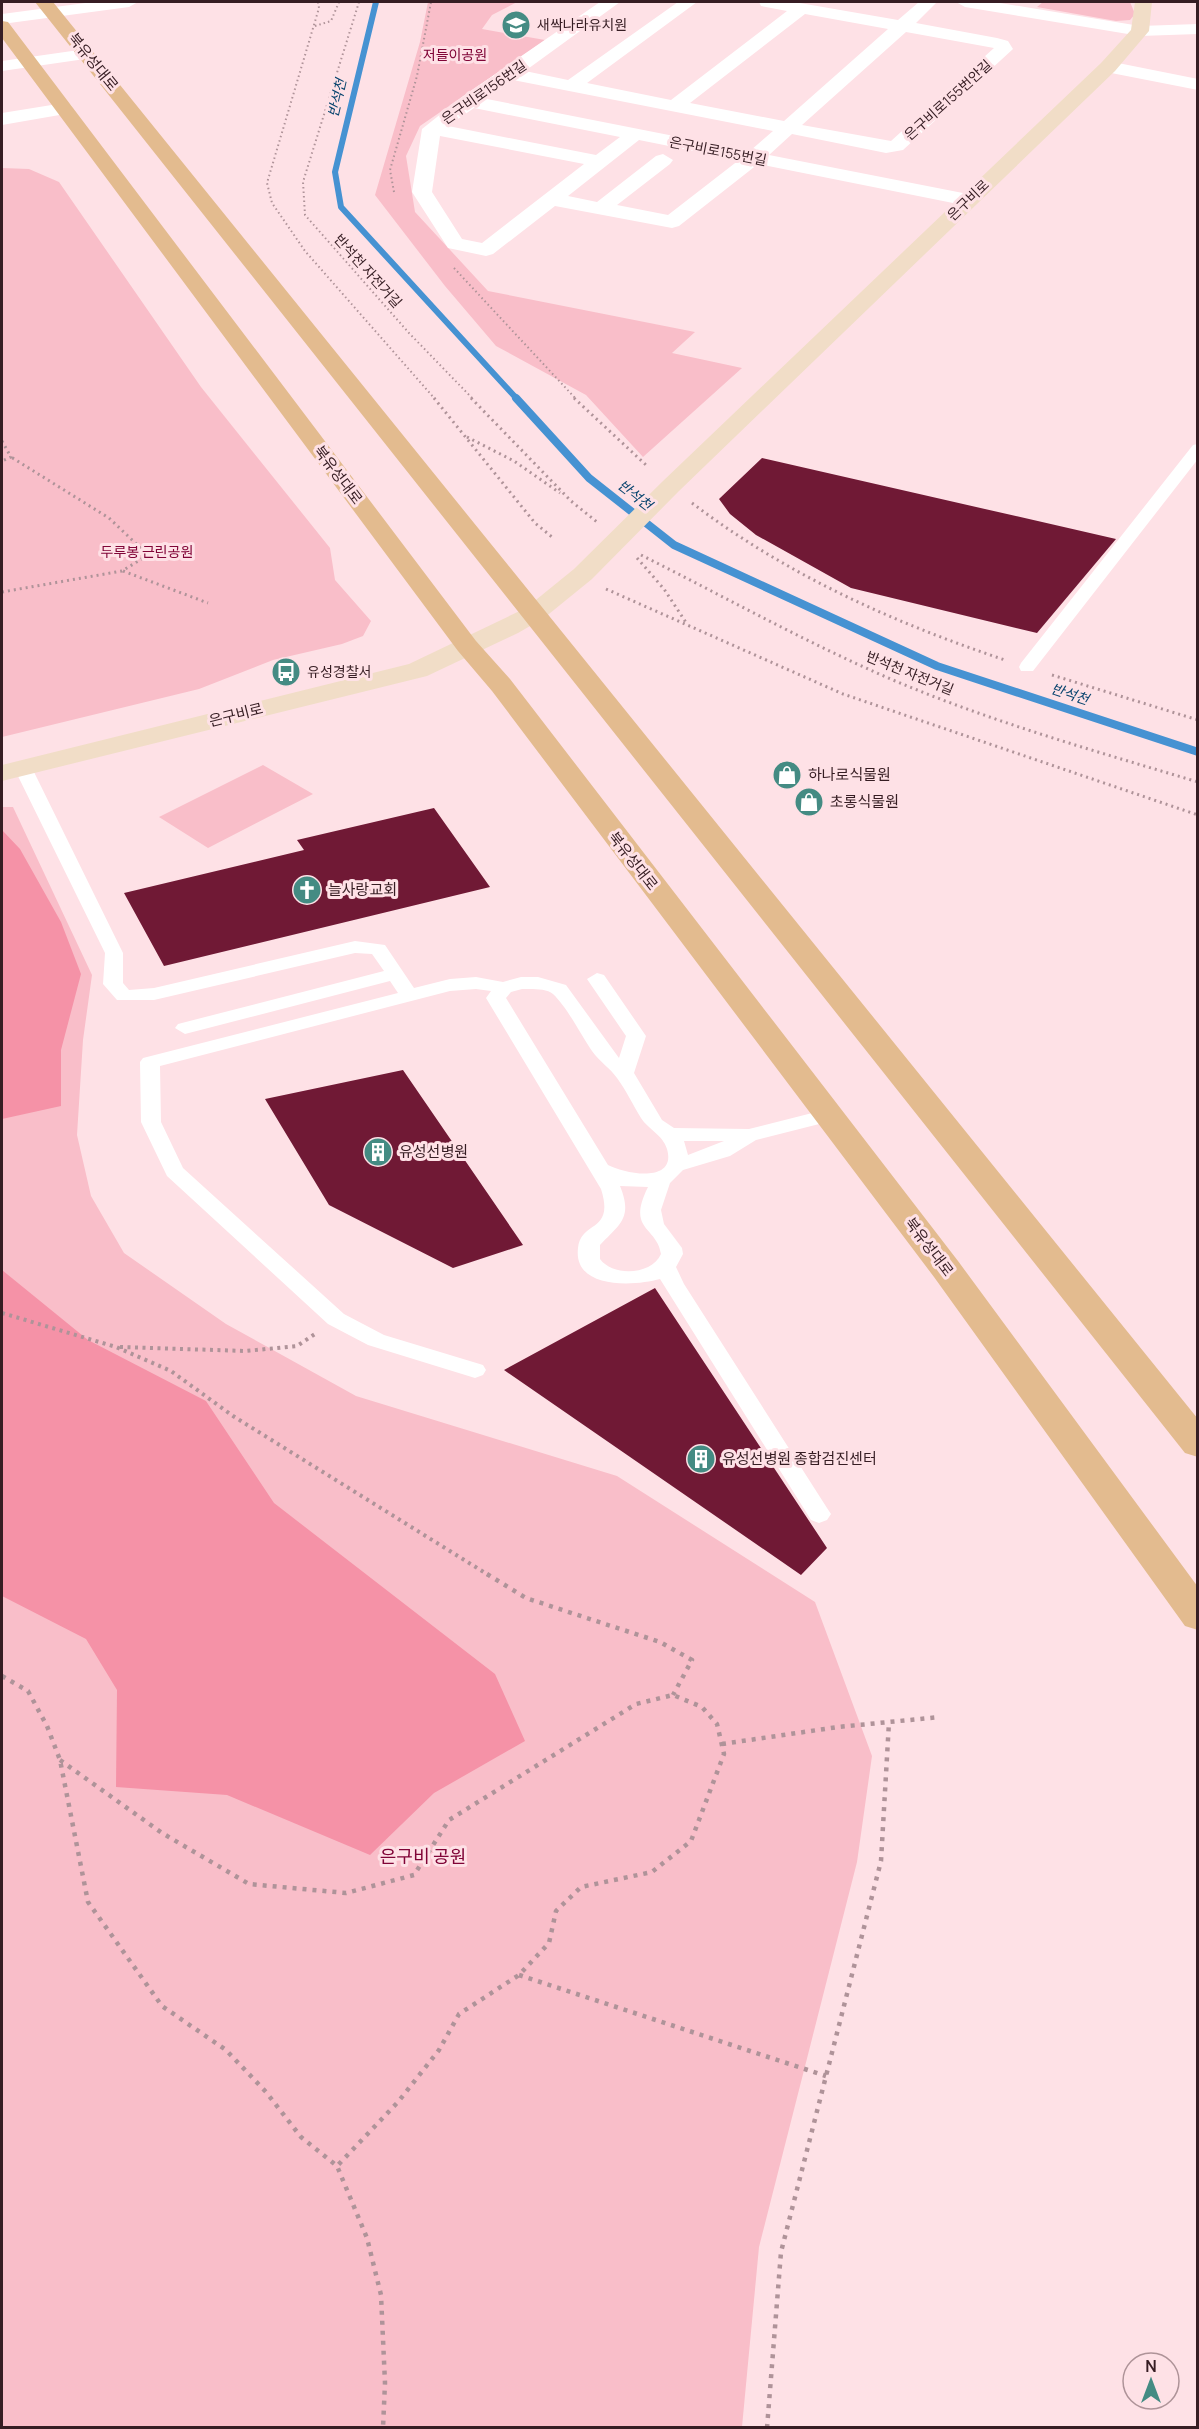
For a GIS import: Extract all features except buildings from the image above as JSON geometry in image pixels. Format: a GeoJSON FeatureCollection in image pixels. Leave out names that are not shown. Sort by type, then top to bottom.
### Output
{"type":"FeatureCollection","features":[{"type":"Feature","properties":{"kind":"main road","name":"북유성대로"},"geometry":{"type":"LineString","coordinates":[[49,7],[1197,1444]]}},
{"type":"Feature","properties":{"kind":"main road","name":"북유성대로"},"geometry":{"type":"LineString","coordinates":[[2,26],[467,646],[501,685],[946,1269],[1197,1616]]}},
{"type":"Feature","properties":{"kind":"street"},"geometry":{"type":"LineString","coordinates":[[2,19],[49,7],[129,2]]}},
{"type":"Feature","properties":{"kind":"street","name":"은구비로156번길"},"geometry":{"type":"LineString","coordinates":[[611,2],[432,129],[422,192],[455,244],[486,250],[635,134]]}},
{"type":"Feature","properties":{"kind":"street"},"geometry":{"type":"LineString","coordinates":[[571,86],[689,2]]}},
{"type":"Feature","properties":{"kind":"street","name":"은구비로155번안길"},"geometry":{"type":"LineString","coordinates":[[510,74],[886,147],[896,146],[1004,49],[1002,45],[991,42],[767,2]]}},
{"type":"Feature","properties":{"kind":"street"},"geometry":{"type":"LineString","coordinates":[[552,199],[672,222],[754,158],[929,2]]}},
{"type":"Feature","properties":{"kind":"street"},"geometry":{"type":"LineString","coordinates":[[965,2],[1140,31],[1197,29]]}},
{"type":"Feature","properties":{"kind":"street"},"geometry":{"type":"LineString","coordinates":[[1140,31],[1143,2]]}},
{"type":"Feature","properties":{"kind":"street"},"geometry":{"type":"LineString","coordinates":[[675,106],[802,8]]}},
{"type":"Feature","properties":{"kind":"street","name":"은구비로"},"geometry":{"type":"LineString","coordinates":[[12,770],[418,670],[535,613],[588,568],[668,488],[1108,68],[1140,31]]}},
{"type":"Feature","properties":{"kind":"street"},"geometry":{"type":"LineString","coordinates":[[2,66],[87,54]]}},
{"type":"Feature","properties":{"kind":"street"},"geometry":{"type":"LineString","coordinates":[[1108,68],[1197,85]]}},
{"type":"Feature","properties":{"kind":"street","name":"은구비로155번길"},"geometry":{"type":"LineString","coordinates":[[469,101],[968,200]]}},
{"type":"Feature","properties":{"kind":"street"},"geometry":{"type":"LineString","coordinates":[[2,119],[64,109]]}},
{"type":"Feature","properties":{"kind":"street"},"geometry":{"type":"LineString","coordinates":[[432,129],[601,162]]}},
{"type":"Feature","properties":{"kind":"street"},"geometry":{"type":"LineString","coordinates":[[601,208],[663,160]]}},
{"type":"Feature","properties":{"kind":"lane"},"geometry":{"type":"LineString","coordinates":[[1027,667],[1197,448]]}},
{"type":"Feature","properties":{"kind":"lane"},"geometry":{"type":"LineString","coordinates":[[12,770],[114,953],[114,984],[123,996],[154,994],[355,947],[378,949],[409,995]]}},
{"type":"Feature","properties":{"kind":"lane"},"geometry":{"type":"LineString","coordinates":[[185,1028],[396,974]]}},
{"type":"Feature","properties":{"kind":"lane"},"geometry":{"type":"LineString","coordinates":[[597,979],[636,1036],[624,1073]]}},
{"type":"Feature","properties":{"kind":"lane"},"geometry":{"type":"LineString","coordinates":[[475,1370],[376,1340],[336,1319],[174,1171],[151,1122],[150,1062],[450,985],[500,993],[538,983],[559,989],[607,1058],[624,1073],[655,1124],[670,1134],[678,1150],[669,1172],[652,1199],[651,1211],[653,1224],[668,1240],[671,1248],[669,1275],[819,1514]]}},
{"type":"Feature","properties":{"kind":"lane"},"geometry":{"type":"LineString","coordinates":[[500,993],[601,1170],[612,1185],[611,1223],[592,1240],[588,1248],[589,1258],[605,1273],[618,1278],[669,1275]]}},
{"type":"Feature","properties":{"kind":"lane"},"geometry":{"type":"LineString","coordinates":[[670,1134],[749,1135],[828,1115]]}},
{"type":"Feature","properties":{"kind":"lane"},"geometry":{"type":"LineString","coordinates":[[601,1170],[618,1179],[639,1182],[723,1151],[749,1135]]}},
{"type":"Feature","properties":{"kind":"path"},"geometry":{"type":"LineString","coordinates":[[318,2],[320,8],[267,183],[267,192],[285,224],[305,251],[513,493],[534,524],[552,537]]}},
{"type":"Feature","properties":{"kind":"path"},"geometry":{"type":"LineString","coordinates":[[315,26],[331,21],[339,2]]}},
{"type":"Feature","properties":{"kind":"path","name":"반석천 자전거길"},"geometry":{"type":"LineString","coordinates":[[359,2],[303,182],[305,215],[409,333],[571,501],[513,461],[464,435]]}},
{"type":"Feature","properties":{"kind":"path"},"geometry":{"type":"LineString","coordinates":[[2,441],[11,457],[69,496],[109,518],[148,555],[122,571],[2,592]]}},
{"type":"Feature","properties":{"kind":"path"},"geometry":{"type":"LineString","coordinates":[[2,461],[11,457]]}},
{"type":"Feature","properties":{"kind":"path"},"geometry":{"type":"LineString","coordinates":[[668,488],[727,532],[814,582],[956,644],[1197,720]]}},
{"type":"Feature","properties":{"kind":"path","name":"반석천 자전거길"},"geometry":{"type":"LineString","coordinates":[[687,624],[664,589],[637,555],[854,662],[905,683],[1045,735],[1197,782]]}},
{"type":"Feature","properties":{"kind":"path"},"geometry":{"type":"LineString","coordinates":[[588,568],[605,588],[843,694],[1197,815]]}},
{"type":"Feature","properties":{"kind":"path"},"geometry":{"type":"LineString","coordinates":[[122,571],[208,603]]}},
{"type":"Feature","properties":{"kind":"path"},"geometry":{"type":"LineString","coordinates":[[2,1313],[116,1347],[171,1371],[233,1416],[526,1598],[660,1642],[692,1660],[673,1695]]}},
{"type":"Feature","properties":{"kind":"path"},"geometry":{"type":"LineString","coordinates":[[116,1347],[246,1351],[297,1346],[336,1319]]}},
{"type":"Feature","properties":{"kind":"path"},"geometry":{"type":"LineString","coordinates":[[2,1677],[28,1691],[47,1725],[60,1760],[88,1902],[162,2006],[226,2050],[266,2092],[301,2137],[337,2166],[367,2238],[381,2295],[385,2383],[384,2427]]}},
{"type":"Feature","properties":{"kind":"path"},"geometry":{"type":"LineString","coordinates":[[60,1760],[162,1833],[249,1884],[346,1893],[414,1875],[449,1820],[636,1704],[673,1695],[702,1707],[717,1724],[724,1755],[691,1841],[652,1872],[580,1887],[556,1911],[549,1943],[519,1975],[459,2014],[439,2050],[405,2093],[337,2166]]}},
{"type":"Feature","properties":{"kind":"path"},"geometry":{"type":"LineString","coordinates":[[722,1744],[940,1717]]}},
{"type":"Feature","properties":{"kind":"path"},"geometry":{"type":"LineString","coordinates":[[767,2427],[781,2252],[881,1861],[890,1722]]}},
{"type":"Feature","properties":{"kind":"path"},"geometry":{"type":"LineString","coordinates":[[519,1975],[628,2013],[718,2038],[826,2076]]}},
{"type":"Feature","properties":{"kind":"green space","name":"저들이공원"},"geometry":{"type":"Polygon","coordinates":[[[428,2],[517,2],[492,15],[482,29],[545,40],[420,126],[406,156],[415,212],[488,291],[695,332],[672,353],[742,368],[643,457],[586,395],[496,346],[445,286],[375,195],[420,42],[428,2]]]}},
{"type":"Feature","properties":{"kind":"green space"},"geometry":{"type":"Polygon","coordinates":[[[1043,2],[1130,2],[1135,14],[1130,20],[1116,21],[1037,7],[1043,2]]]}},
{"type":"Feature","properties":{"kind":"green space","name":"두루봉 근린공원"},"geometry":{"type":"Polygon","coordinates":[[[2,168],[29,169],[59,182],[201,387],[330,548],[335,580],[371,621],[363,636],[342,644],[273,660],[199,689],[2,737],[2,168]]]}},
{"type":"Feature","properties":{"kind":"green space"},"geometry":{"type":"Polygon","coordinates":[[[263,765],[313,794],[208,848],[159,817],[263,765]]]}},
{"type":"Feature","properties":{"kind":"green space","name":"은구비 공원"},"geometry":{"type":"Polygon","coordinates":[[[2,807],[13,807],[92,975],[83,1040],[77,1135],[91,1196],[124,1253],[226,1324],[356,1396],[617,1476],[815,1602],[872,1756],[857,1862],[759,2247],[742,2427],[2,2427],[2,807]]]}},
{"type":"Feature","properties":{"kind":"shaded area"},"geometry":{"type":"Polygon","coordinates":[[[2,830],[20,849],[61,922],[81,974],[61,1050],[61,1106],[2,1119],[2,830]]]}},
{"type":"Feature","properties":{"kind":"shaded area"},"geometry":{"type":"Polygon","coordinates":[[[2,1270],[88,1340],[206,1401],[274,1503],[495,1674],[525,1741],[434,1793],[370,1855],[227,1795],[116,1787],[117,1690],[86,1639],[2,1596],[2,1270]]]}},
{"type":"Feature","properties":{"kind":"waterway","name":"반석천"},"geometry":{"type":"LineString","coordinates":[[376,2],[335,172],[341,207],[517,399]]}},
{"type":"Feature","properties":{"kind":"waterway","name":"반석천"},"geometry":{"type":"LineString","coordinates":[[516,398],[589,478],[674,545],[937,666],[1198,752]]}},
{"type":"Feature","properties":{"kind":"place","name":"새싹나라유치원"},"geometry":{"type":"Point","coordinates":[516,25]}},
{"type":"Feature","properties":{"kind":"place","name":"유성경찰서"},"geometry":{"type":"Point","coordinates":[286,672]}},
{"type":"Feature","properties":{"kind":"place","name":"하나로식물원"},"geometry":{"type":"Point","coordinates":[787,775]}},
{"type":"Feature","properties":{"kind":"place","name":"초롱식물원"},"geometry":{"type":"Point","coordinates":[809,802]}},
{"type":"Feature","properties":{"kind":"place","name":"늘사랑교회"},"geometry":{"type":"Point","coordinates":[307,890]}},
{"type":"Feature","properties":{"kind":"place","name":"유성선병원"},"geometry":{"type":"Point","coordinates":[378,1152]}},
{"type":"Feature","properties":{"kind":"place","name":"유성선병원 종합검진센터"},"geometry":{"type":"Point","coordinates":[701,1459]}}]}
